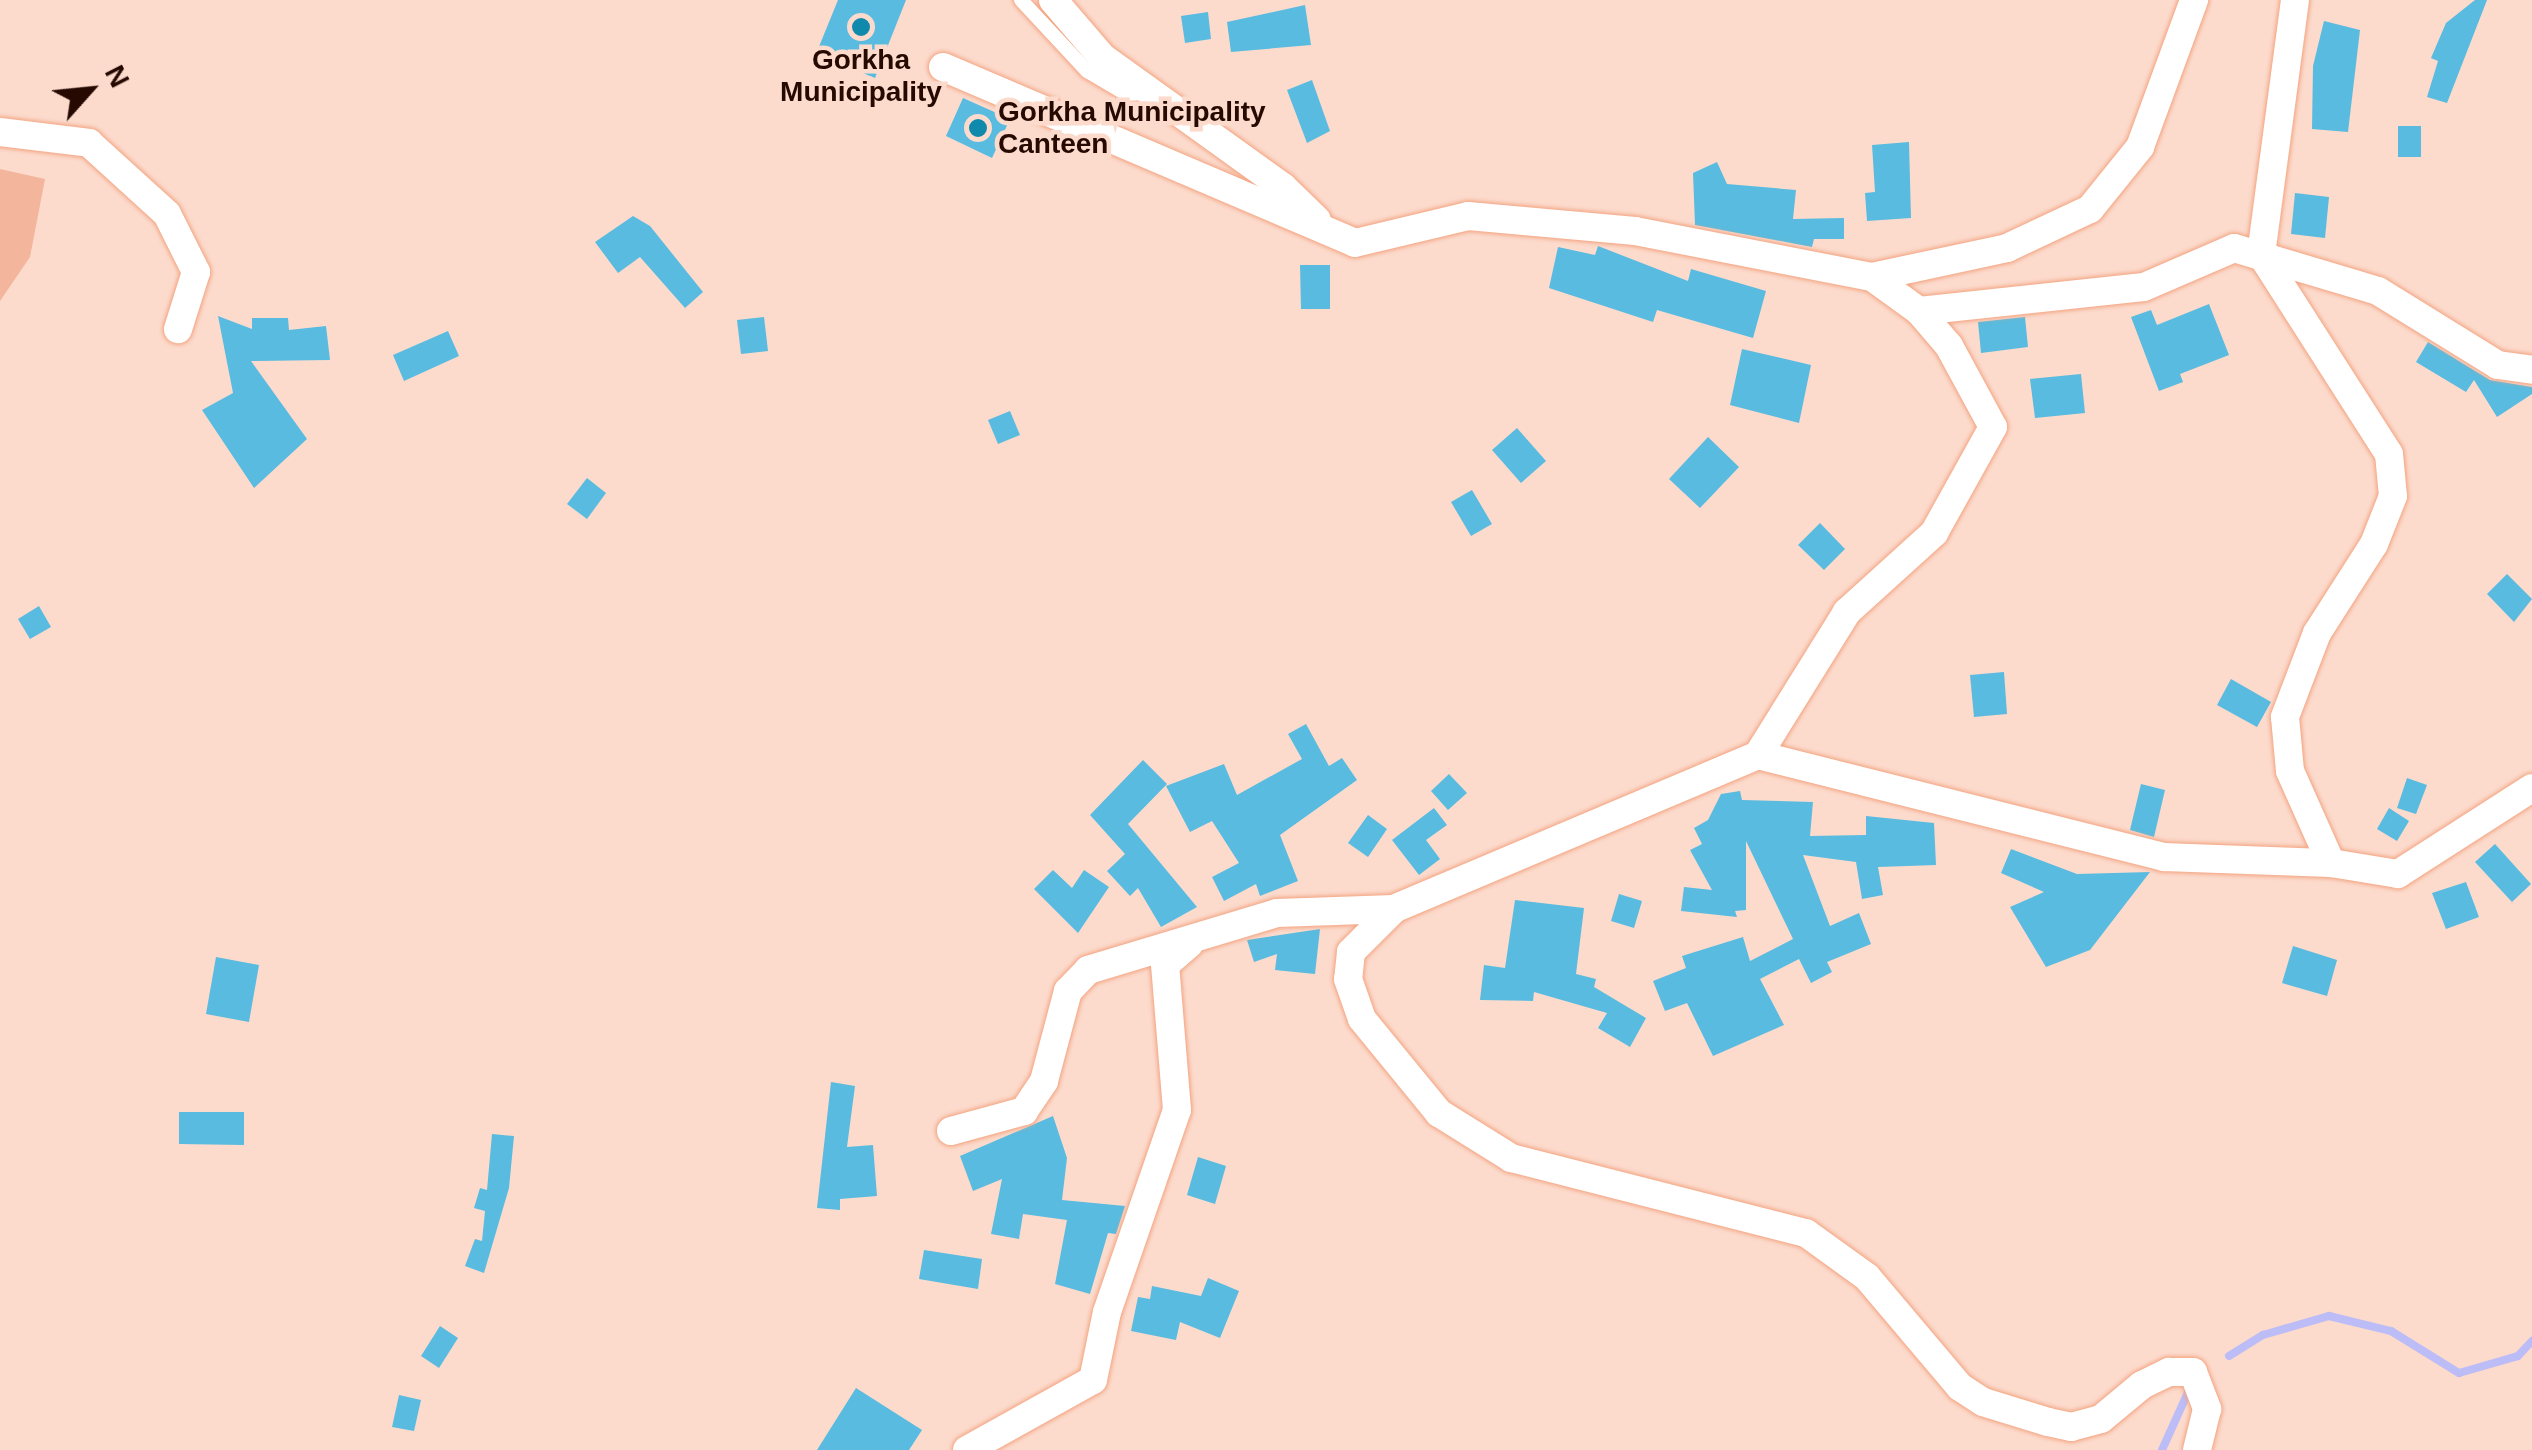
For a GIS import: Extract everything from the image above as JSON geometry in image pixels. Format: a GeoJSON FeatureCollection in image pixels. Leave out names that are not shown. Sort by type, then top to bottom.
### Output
{"type":"FeatureCollection","features":[{"type":"Feature","properties":{"kind":"street"},"geometry":{"type":"LineString","coordinates":[[1052,0],[1102,57],[1283,187],[1332,234]]}},
{"type":"Feature","properties":{"kind":"street"},"geometry":{"type":"LineString","coordinates":[[943,67],[1355,243],[1468,216],[1635,231],[1872,276],[2008,248],[2090,209],[2140,146],[2194,0]]}},
{"type":"Feature","properties":{"kind":"street"},"geometry":{"type":"LineString","coordinates":[[2295,0],[2261,254],[2389,454],[2393,496],[2381,528],[2316,633],[2285,717],[2290,771],[2331,863]]}},
{"type":"Feature","properties":{"kind":"street"},"geometry":{"type":"LineString","coordinates":[[0,132],[90,143],[167,214],[196,272],[178,329]]}},
{"type":"Feature","properties":{"kind":"street"},"geometry":{"type":"LineString","coordinates":[[1919,311],[2144,287],[2234,248],[2378,291],[2498,365],[2532,370]]}},
{"type":"Feature","properties":{"kind":"street"},"geometry":{"type":"LineString","coordinates":[[951,1132],[1024,1111],[1044,1080],[1068,991],[1088,970],[1147,948],[1189,944],[1277,912],[1394,909],[1758,755],[1847,612],[1934,534],[1992,427],[1950,346],[1919,311],[1872,276]]}},
{"type":"Feature","properties":{"kind":"street"},"geometry":{"type":"LineString","coordinates":[[1758,755],[2164,857],[2331,863],[2398,874],[2532,788]]}},
{"type":"Feature","properties":{"kind":"street"},"geometry":{"type":"LineString","coordinates":[[1394,909],[1351,952],[1348,980],[1362,1020],[1439,1113],[1511,1158],[1806,1233],[1867,1278],[1960,1386],[1983,1402],[2071,1427],[2102,1419],[2169,1372],[2194,1372],[2207,1408],[2197,1450]]}},
{"type":"Feature","properties":{"kind":"street"},"geometry":{"type":"LineString","coordinates":[[967,1450],[1093,1380],[1107,1312],[1177,1110],[1165,965],[1189,944]]}},
{"type":"Feature","properties":{"kind":"lane"},"geometry":{"type":"LineString","coordinates":[[1021,0],[1088,71],[1126,94],[1151,93]]}},
{"type":"Feature","properties":{"kind":"shaded area"},"geometry":{"type":"Polygon","coordinates":[[[0,169],[45,179],[30,257],[0,301],[0,169]]]}},
{"type":"Feature","properties":{"kind":"building","name":"Gorkha Municipality"},"geometry":{"type":"Polygon","coordinates":[[[838,0],[906,0],[875,78],[816,54],[838,0]]]}},
{"type":"Feature","properties":{"kind":"building"},"geometry":{"type":"Polygon","coordinates":[[[2475,0],[2487,0],[2447,103],[2427,97],[2438,61],[2431,58],[2446,23],[2475,0]]]}},
{"type":"Feature","properties":{"kind":"building"},"geometry":{"type":"Polygon","coordinates":[[[1305,5],[1311,45],[1231,52],[1227,22],[1305,5]]]}},
{"type":"Feature","properties":{"kind":"building"},"geometry":{"type":"Polygon","coordinates":[[[1208,12],[1211,39],[1185,43],[1181,16],[1208,12]]]}},
{"type":"Feature","properties":{"kind":"building"},"geometry":{"type":"Polygon","coordinates":[[[2324,21],[2360,30],[2348,132],[2312,129],[2313,66],[2324,21]]]}},
{"type":"Feature","properties":{"kind":"building"},"geometry":{"type":"Polygon","coordinates":[[[1312,80],[1330,131],[1307,143],[1287,90],[1312,80]]]}},
{"type":"Feature","properties":{"kind":"building","name":"Gorkha Municipality Canteen"},"geometry":{"type":"Polygon","coordinates":[[[963,98],[1010,119],[992,158],[946,136],[963,98]]]}},
{"type":"Feature","properties":{"kind":"building"},"geometry":{"type":"Polygon","coordinates":[[[2398,126],[2421,126],[2421,157],[2398,157],[2398,126]]]}},
{"type":"Feature","properties":{"kind":"building"},"geometry":{"type":"Polygon","coordinates":[[[1909,142],[1911,218],[1867,221],[1865,193],[1875,192],[1872,145],[1909,142]]]}},
{"type":"Feature","properties":{"kind":"building"},"geometry":{"type":"Polygon","coordinates":[[[1717,162],[1727,184],[1796,190],[1793,219],[1844,218],[1844,239],[1814,239],[1812,247],[1695,225],[1693,173],[1717,162]]]}},
{"type":"Feature","properties":{"kind":"building"},"geometry":{"type":"Polygon","coordinates":[[[2295,193],[2329,197],[2325,238],[2291,234],[2295,193]]]}},
{"type":"Feature","properties":{"kind":"building"},"geometry":{"type":"Polygon","coordinates":[[[633,216],[650,226],[703,292],[685,308],[640,257],[618,273],[595,242],[633,216]]]}},
{"type":"Feature","properties":{"kind":"building"},"geometry":{"type":"Polygon","coordinates":[[[1598,246],[1688,281],[1691,269],[1766,291],[1753,338],[1657,310],[1653,322],[1549,288],[1558,247],[1595,255],[1598,246]]]}},
{"type":"Feature","properties":{"kind":"building"},"geometry":{"type":"Polygon","coordinates":[[[1300,265],[1330,265],[1330,309],[1301,309],[1300,265]]]}},
{"type":"Feature","properties":{"kind":"building"},"geometry":{"type":"Polygon","coordinates":[[[2209,304],[2229,355],[2180,374],[2183,382],[2159,391],[2131,317],[2151,310],[2157,325],[2209,304]]]}},
{"type":"Feature","properties":{"kind":"building"},"geometry":{"type":"Polygon","coordinates":[[[218,316],[252,329],[252,318],[288,318],[289,330],[326,326],[330,360],[251,361],[307,439],[254,488],[202,410],[233,393],[218,316]]]}},
{"type":"Feature","properties":{"kind":"building"},"geometry":{"type":"Polygon","coordinates":[[[764,317],[768,351],[741,354],[737,320],[764,317]]]}},
{"type":"Feature","properties":{"kind":"building"},"geometry":{"type":"Polygon","coordinates":[[[2025,317],[2028,347],[1981,353],[1978,322],[2025,317]]]}},
{"type":"Feature","properties":{"kind":"building"},"geometry":{"type":"Polygon","coordinates":[[[448,331],[459,356],[404,381],[393,355],[448,331]]]}},
{"type":"Feature","properties":{"kind":"building"},"geometry":{"type":"Polygon","coordinates":[[[2428,342],[2490,380],[2532,387],[2532,394],[2497,417],[2474,380],[2466,392],[2416,362],[2428,342]]]}},
{"type":"Feature","properties":{"kind":"building"},"geometry":{"type":"Polygon","coordinates":[[[1742,349],[1811,365],[1799,423],[1730,405],[1742,349]]]}},
{"type":"Feature","properties":{"kind":"building"},"geometry":{"type":"Polygon","coordinates":[[[2081,374],[2085,413],[2035,418],[2030,379],[2081,374]]]}},
{"type":"Feature","properties":{"kind":"building"},"geometry":{"type":"Polygon","coordinates":[[[1010,411],[1020,435],[998,444],[988,420],[1010,411]]]}},
{"type":"Feature","properties":{"kind":"building"},"geometry":{"type":"Polygon","coordinates":[[[1517,428],[1546,461],[1521,483],[1492,450],[1517,428]]]}},
{"type":"Feature","properties":{"kind":"building"},"geometry":{"type":"Polygon","coordinates":[[[1708,437],[1739,467],[1700,508],[1669,479],[1708,437]]]}},
{"type":"Feature","properties":{"kind":"building"},"geometry":{"type":"Polygon","coordinates":[[[587,478],[606,493],[587,519],[567,504],[587,478]]]}},
{"type":"Feature","properties":{"kind":"building"},"geometry":{"type":"Polygon","coordinates":[[[1472,490],[1492,524],[1471,536],[1451,502],[1472,490]]]}},
{"type":"Feature","properties":{"kind":"building"},"geometry":{"type":"Polygon","coordinates":[[[1820,523],[1845,549],[1824,570],[1798,545],[1820,523]]]}},
{"type":"Feature","properties":{"kind":"building"},"geometry":{"type":"Polygon","coordinates":[[[2507,574],[2532,599],[2514,622],[2487,594],[2507,574]]]}},
{"type":"Feature","properties":{"kind":"building"},"geometry":{"type":"Polygon","coordinates":[[[39,606],[51,627],[30,639],[18,619],[39,606]]]}},
{"type":"Feature","properties":{"kind":"building"},"geometry":{"type":"Polygon","coordinates":[[[2004,672],[2007,714],[1974,717],[1970,675],[2004,672]]]}},
{"type":"Feature","properties":{"kind":"building"},"geometry":{"type":"Polygon","coordinates":[[[2231,679],[2271,702],[2257,727],[2217,705],[2231,679]]]}},
{"type":"Feature","properties":{"kind":"building"},"geometry":{"type":"Polygon","coordinates":[[[1306,724],[1329,766],[1342,758],[1357,780],[1280,835],[1298,881],[1260,896],[1256,884],[1224,901],[1212,877],[1239,863],[1212,821],[1190,832],[1166,786],[1224,764],[1237,795],[1302,759],[1288,734],[1306,724]]]}},
{"type":"Feature","properties":{"kind":"building"},"geometry":{"type":"Polygon","coordinates":[[[1143,760],[1167,784],[1128,824],[1197,907],[1161,927],[1138,888],[1130,896],[1107,871],[1125,854],[1090,815],[1143,760]]]}},
{"type":"Feature","properties":{"kind":"building"},"geometry":{"type":"Polygon","coordinates":[[[1449,774],[1467,793],[1448,810],[1431,791],[1449,774]]]}},
{"type":"Feature","properties":{"kind":"building"},"geometry":{"type":"Polygon","coordinates":[[[2407,778],[2427,785],[2416,814],[2397,808],[2407,778]]]}},
{"type":"Feature","properties":{"kind":"building"},"geometry":{"type":"Polygon","coordinates":[[[2141,784],[2165,790],[2154,837],[2130,830],[2141,784]]]}},
{"type":"Feature","properties":{"kind":"building"},"geometry":{"type":"Polygon","coordinates":[[[1740,791],[1742,800],[1813,802],[1810,836],[1866,835],[1866,816],[1934,823],[1936,865],[1878,867],[1883,895],[1862,899],[1856,862],[1803,855],[1830,926],[1859,913],[1871,944],[1827,962],[1832,972],[1811,983],[1799,959],[1760,979],[1784,1025],[1713,1056],[1687,1003],[1665,1011],[1653,981],[1686,968],[1682,956],[1743,937],[1750,961],[1793,939],[1746,841],[1746,910],[1735,911],[1737,917],[1681,911],[1684,887],[1712,890],[1690,850],[1702,844],[1694,828],[1708,820],[1721,794],[1740,791]]]}},
{"type":"Feature","properties":{"kind":"building"},"geometry":{"type":"Polygon","coordinates":[[[1434,808],[1447,825],[1426,840],[1440,859],[1419,875],[1392,840],[1434,808]]]}},
{"type":"Feature","properties":{"kind":"building"},"geometry":{"type":"Polygon","coordinates":[[[2389,808],[2409,821],[2397,841],[2377,829],[2389,808]]]}},
{"type":"Feature","properties":{"kind":"building"},"geometry":{"type":"Polygon","coordinates":[[[1368,815],[1387,829],[1368,857],[1348,843],[1368,815]]]}},
{"type":"Feature","properties":{"kind":"building"},"geometry":{"type":"Polygon","coordinates":[[[2495,844],[2531,884],[2512,902],[2475,862],[2495,844]]]}},
{"type":"Feature","properties":{"kind":"building"},"geometry":{"type":"Polygon","coordinates":[[[2011,849],[2077,874],[2150,872],[2090,950],[2046,967],[2010,907],[2044,892],[2001,873],[2011,849]]]}},
{"type":"Feature","properties":{"kind":"building"},"geometry":{"type":"Polygon","coordinates":[[[1053,870],[1072,888],[1084,870],[1109,887],[1078,933],[1034,889],[1053,870]]]}},
{"type":"Feature","properties":{"kind":"building"},"geometry":{"type":"Polygon","coordinates":[[[2466,882],[2479,917],[2446,929],[2432,893],[2466,882]]]}},
{"type":"Feature","properties":{"kind":"building"},"geometry":{"type":"Polygon","coordinates":[[[1619,894],[1642,901],[1634,928],[1611,921],[1619,894]]]}},
{"type":"Feature","properties":{"kind":"building"},"geometry":{"type":"Polygon","coordinates":[[[1515,900],[1584,908],[1576,974],[1596,979],[1594,987],[1646,1018],[1630,1047],[1598,1028],[1607,1013],[1534,992],[1533,1001],[1480,1000],[1484,965],[1505,968],[1515,900]]]}},
{"type":"Feature","properties":{"kind":"building"},"geometry":{"type":"Polygon","coordinates":[[[1320,929],[1315,974],[1275,970],[1277,954],[1254,962],[1247,940],[1320,929]]]}},
{"type":"Feature","properties":{"kind":"building"},"geometry":{"type":"Polygon","coordinates":[[[2293,946],[2337,960],[2327,996],[2282,983],[2293,946]]]}},
{"type":"Feature","properties":{"kind":"building"},"geometry":{"type":"Polygon","coordinates":[[[216,957],[259,965],[249,1022],[206,1014],[216,957]]]}},
{"type":"Feature","properties":{"kind":"building"},"geometry":{"type":"Polygon","coordinates":[[[831,1082],[855,1086],[847,1147],[873,1145],[877,1196],[840,1199],[840,1210],[817,1208],[831,1082]]]}},
{"type":"Feature","properties":{"kind":"building"},"geometry":{"type":"Polygon","coordinates":[[[179,1112],[244,1112],[244,1145],[179,1144],[179,1112]]]}},
{"type":"Feature","properties":{"kind":"building"},"geometry":{"type":"Polygon","coordinates":[[[1053,1116],[1067,1158],[1062,1200],[1125,1206],[1116,1234],[1108,1233],[1090,1294],[1055,1284],[1067,1220],[1023,1214],[1019,1239],[991,1234],[1002,1179],[973,1191],[960,1156],[1053,1116]]]}},
{"type":"Feature","properties":{"kind":"building"},"geometry":{"type":"Polygon","coordinates":[[[492,1134],[514,1136],[509,1188],[484,1273],[465,1266],[475,1239],[482,1241],[485,1211],[474,1208],[480,1188],[487,1190],[492,1134]]]}},
{"type":"Feature","properties":{"kind":"building"},"geometry":{"type":"Polygon","coordinates":[[[1198,1157],[1226,1166],[1215,1204],[1187,1195],[1198,1157]]]}},
{"type":"Feature","properties":{"kind":"building"},"geometry":{"type":"Polygon","coordinates":[[[924,1250],[982,1259],[978,1289],[919,1279],[924,1250]]]}},
{"type":"Feature","properties":{"kind":"building"},"geometry":{"type":"Polygon","coordinates":[[[1208,1278],[1239,1291],[1220,1338],[1180,1322],[1176,1340],[1131,1331],[1138,1297],[1150,1299],[1152,1286],[1201,1296],[1208,1278]]]}},
{"type":"Feature","properties":{"kind":"building"},"geometry":{"type":"Polygon","coordinates":[[[440,1326],[458,1338],[439,1368],[421,1356],[440,1326]]]}},
{"type":"Feature","properties":{"kind":"building"},"geometry":{"type":"Polygon","coordinates":[[[856,1388],[922,1430],[909,1450],[817,1450],[856,1388]]]}},
{"type":"Feature","properties":{"kind":"building"},"geometry":{"type":"Polygon","coordinates":[[[399,1395],[421,1400],[414,1431],[392,1427],[399,1395]]]}},
{"type":"Feature","properties":{"kind":"waterway"},"geometry":{"type":"LineString","coordinates":[[2229,1356],[2263,1335],[2329,1316],[2391,1331],[2459,1373],[2518,1356],[2532,1341]]}},
{"type":"Feature","properties":{"kind":"waterway"},"geometry":{"type":"LineString","coordinates":[[2162,1450],[2189,1390]]}},
{"type":"Feature","properties":{"kind":"place","name":"Gorkha Municipality"},"geometry":{"type":"Point","coordinates":[861,27]}},
{"type":"Feature","properties":{"kind":"place","name":"Gorkha Municipality Canteen"},"geometry":{"type":"Point","coordinates":[978,128]}}]}
